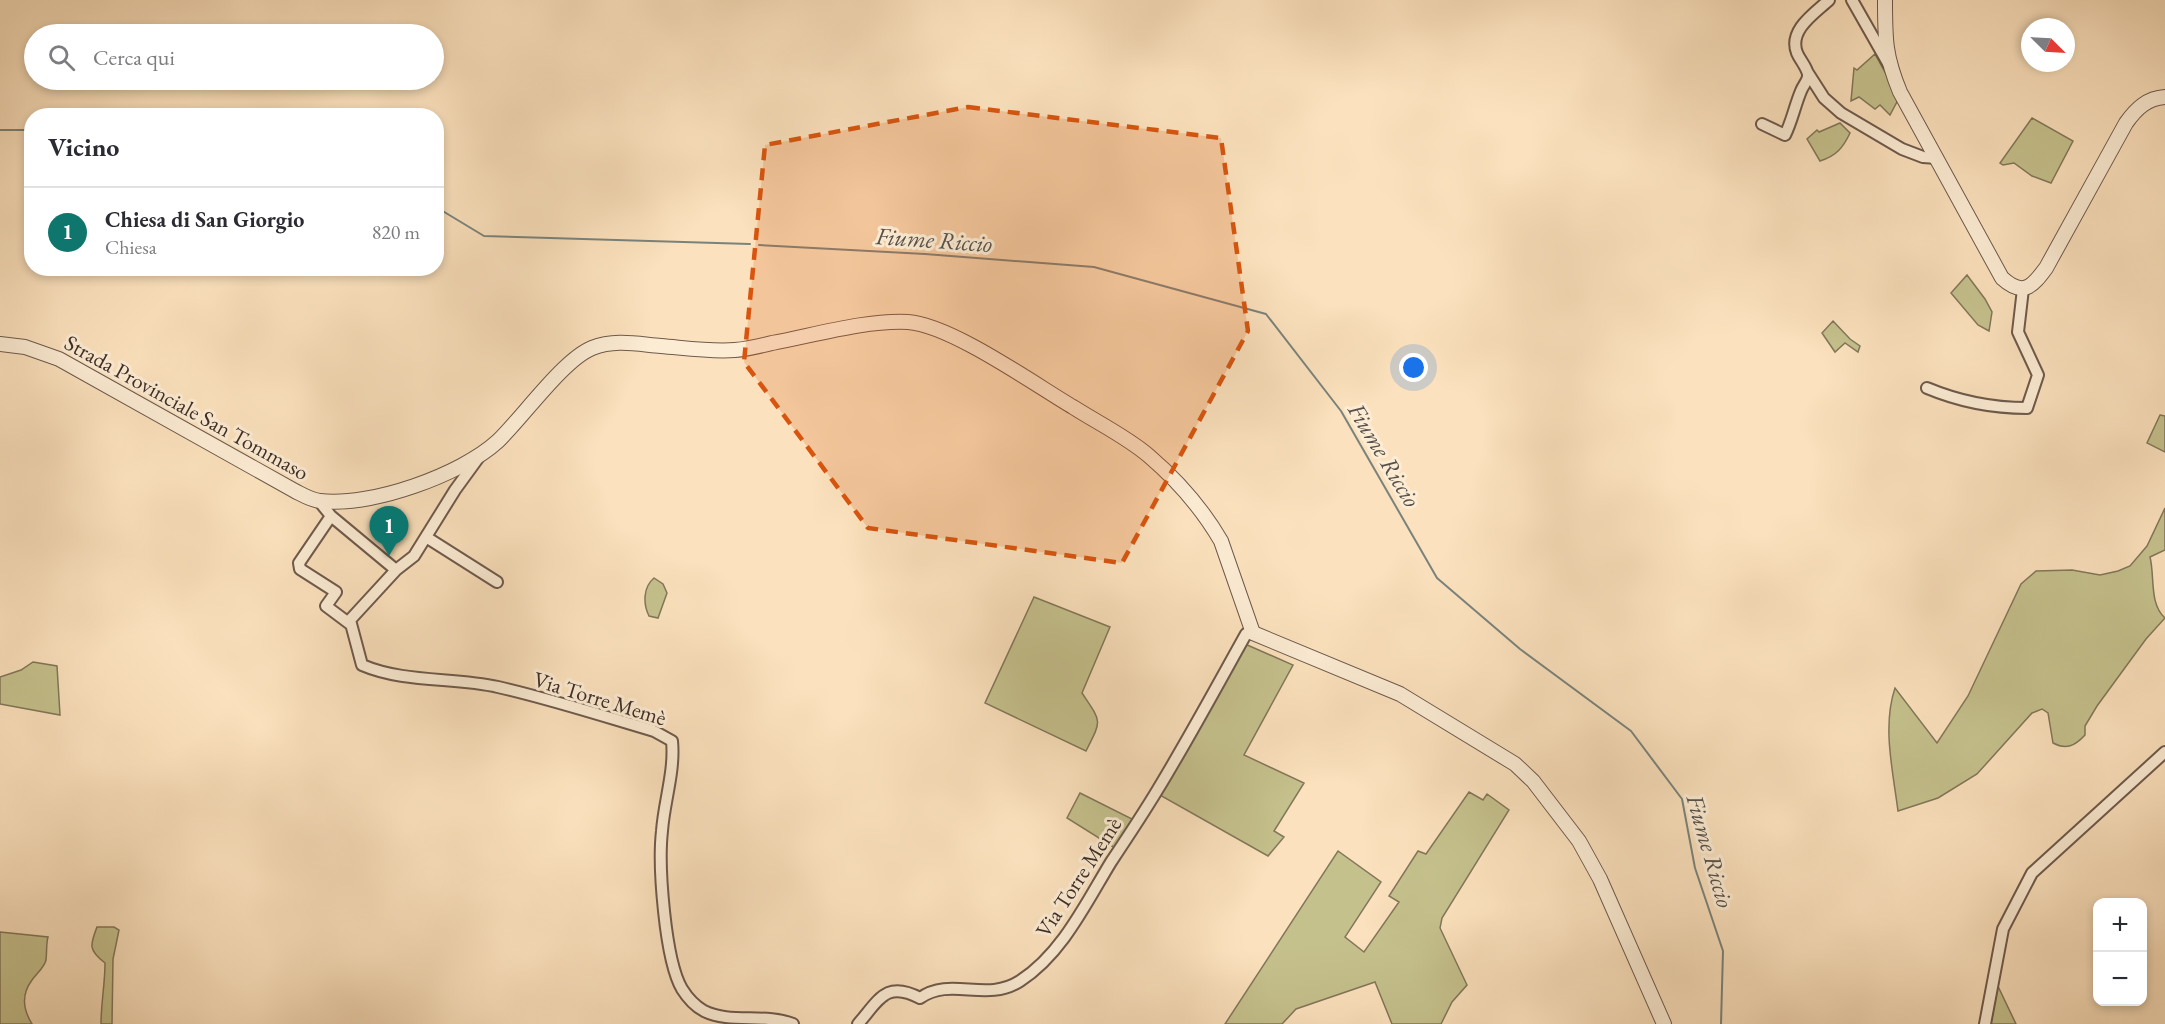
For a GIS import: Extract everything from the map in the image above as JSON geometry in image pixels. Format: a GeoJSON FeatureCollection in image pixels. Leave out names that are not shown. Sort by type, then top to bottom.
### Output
{"type":"FeatureCollection","features":[{"type":"Feature","properties":{"kind":"street"},"geometry":{"type":"LineString","coordinates":[[1829,0],[1803,25],[1796,36],[1795,44],[1797,53],[1824,98],[1841,113],[1902,149],[1923,157],[1937,158]]}},
{"type":"Feature","properties":{"kind":"street"},"geometry":{"type":"LineString","coordinates":[[1852,0],[2002,278],[2009,285],[2023,289],[2035,284],[2126,123],[2136,110],[2147,102],[2158,97],[2165,97]]}},
{"type":"Feature","properties":{"kind":"street"},"geometry":{"type":"LineString","coordinates":[[1885,0],[1885,33],[1889,66]]}},
{"type":"Feature","properties":{"kind":"street"},"geometry":{"type":"LineString","coordinates":[[1762,124],[1785,135],[1808,73]]}},
{"type":"Feature","properties":{"kind":"street"},"geometry":{"type":"LineString","coordinates":[[1928,388],[1952,398],[2013,408],[2027,408],[2038,375],[2019,332],[2023,289]]}},
{"type":"Feature","properties":{"kind":"street","name":"Strada Provinciale San Tommaso"},"geometry":{"type":"LineString","coordinates":[[0,344],[25,347],[59,359],[295,491],[319,501],[367,498],[407,488],[439,477],[481,454],[500,439],[578,356],[604,344],[629,342],[737,350],[880,323],[913,322],[954,338],[1006,366],[1128,441],[1162,468],[1183,490],[1213,528],[1221,542],[1253,633]]}},
{"type":"Feature","properties":{"kind":"street"},"geometry":{"type":"LineString","coordinates":[[331,516],[299,563],[300,569],[336,592],[326,606],[350,624],[350,620],[396,570],[414,556],[455,490],[481,454]]}},
{"type":"Feature","properties":{"kind":"street"},"geometry":{"type":"LineString","coordinates":[[319,501],[331,516],[396,570]]}},
{"type":"Feature","properties":{"kind":"street"},"geometry":{"type":"LineString","coordinates":[[426,537],[496,582]]}},
{"type":"Feature","properties":{"kind":"street","name":"Via Torre Memè"},"geometry":{"type":"LineString","coordinates":[[350,624],[362,665],[377,671],[497,687],[654,731],[672,741],[673,756],[661,833],[662,877],[666,926],[681,988],[692,1002],[712,1015],[783,1020],[793,1024]]}},
{"type":"Feature","properties":{"kind":"street"},"geometry":{"type":"LineString","coordinates":[[1253,633],[1400,694],[1515,764],[1579,841],[1600,879],[1664,1024]]}},
{"type":"Feature","properties":{"kind":"street","name":"Via Torre Memè"},"geometry":{"type":"LineString","coordinates":[[858,1024],[885,993],[896,990],[920,998],[930,991],[945,988],[973,991],[1005,989],[1021,981],[1042,963],[1059,945],[1159,788],[1246,634],[1253,633]]}},
{"type":"Feature","properties":{"kind":"street"},"geometry":{"type":"LineString","coordinates":[[1985,1024],[2003,928],[2032,873],[2165,752]]}},
{"type":"Feature","properties":{"kind":"highlighted area"},"geometry":{"type":"Polygon","coordinates":[[[968,107],[1221,138],[1248,331],[1122,563],[868,528],[744,362],[765,145],[968,107]]]}},
{"type":"Feature","properties":{"kind":"shaded area"},"geometry":{"type":"Polygon","coordinates":[[[1875,54],[1899,98],[1890,115],[1880,105],[1875,109],[1859,97],[1851,101],[1854,68],[1857,70],[1875,54]]]}},
{"type":"Feature","properties":{"kind":"shaded area"},"geometry":{"type":"Polygon","coordinates":[[[2032,118],[2073,141],[2051,183],[2032,176],[2014,163],[2003,165],[2000,163],[2032,118]]]}},
{"type":"Feature","properties":{"kind":"shaded area"},"geometry":{"type":"Polygon","coordinates":[[[1840,123],[1850,133],[1835,154],[1820,161],[1807,139],[1817,130],[1819,132],[1840,123]]]}},
{"type":"Feature","properties":{"kind":"shaded area"},"geometry":{"type":"Polygon","coordinates":[[[1967,275],[1992,312],[1989,331],[1978,325],[1951,293],[1967,275]]]}},
{"type":"Feature","properties":{"kind":"shaded area"},"geometry":{"type":"Polygon","coordinates":[[[1833,321],[1860,346],[1858,352],[1845,343],[1835,352],[1822,333],[1833,321]]]}},
{"type":"Feature","properties":{"kind":"shaded area"},"geometry":{"type":"Polygon","coordinates":[[[2160,415],[2165,416],[2165,452],[2147,443],[2160,415]]]}},
{"type":"Feature","properties":{"kind":"shaded area"},"geometry":{"type":"Polygon","coordinates":[[[2165,508],[2165,550],[2150,557],[2155,598],[2165,618],[2146,639],[2097,706],[2085,726],[2085,735],[2070,746],[2053,743],[2048,713],[2042,709],[2032,713],[1977,774],[1938,798],[1898,811],[1889,734],[1889,718],[1895,688],[1937,743],[1968,696],[2021,584],[2036,571],[2072,570],[2100,575],[2130,566],[2147,546],[2165,508]]]}},
{"type":"Feature","properties":{"kind":"shaded area"},"geometry":{"type":"Polygon","coordinates":[[[654,578],[663,584],[667,593],[658,618],[649,616],[645,601],[646,591],[654,578]]]}},
{"type":"Feature","properties":{"kind":"shaded area"},"geometry":{"type":"Polygon","coordinates":[[[1034,597],[1110,627],[1082,693],[1098,721],[1086,751],[985,703],[1034,597]]]}},
{"type":"Feature","properties":{"kind":"shaded area"},"geometry":{"type":"Polygon","coordinates":[[[1245,644],[1293,665],[1244,755],[1304,783],[1274,831],[1284,837],[1268,856],[1158,794],[1245,644]]]}},
{"type":"Feature","properties":{"kind":"shaded area"},"geometry":{"type":"Polygon","coordinates":[[[33,662],[57,666],[60,715],[0,704],[0,677],[21,670],[33,662]]]}},
{"type":"Feature","properties":{"kind":"shaded area"},"geometry":{"type":"Polygon","coordinates":[[[1469,792],[1483,800],[1487,794],[1509,810],[1442,918],[1440,928],[1467,985],[1452,1002],[1441,1024],[1392,1024],[1375,982],[1296,1009],[1282,1024],[1225,1024],[1338,851],[1381,882],[1345,937],[1364,952],[1399,902],[1389,896],[1418,851],[1426,854],[1469,792]]]}},
{"type":"Feature","properties":{"kind":"shaded area"},"geometry":{"type":"Polygon","coordinates":[[[1080,793],[1136,821],[1118,850],[1067,818],[1080,793]]]}},
{"type":"Feature","properties":{"kind":"shaded area"},"geometry":{"type":"Polygon","coordinates":[[[97,927],[114,927],[119,930],[113,959],[112,1024],[101,1024],[105,963],[92,947],[97,927]]]}},
{"type":"Feature","properties":{"kind":"shaded area"},"geometry":{"type":"Polygon","coordinates":[[[0,932],[48,937],[45,963],[26,991],[24,1002],[32,1024],[0,1024],[0,932]]]}},
{"type":"Feature","properties":{"kind":"shaded area"},"geometry":{"type":"Polygon","coordinates":[[[1995,980],[2016,1024],[1988,1024],[1995,980]]]}},
{"type":"Feature","properties":{"kind":"waterway","name":"Fiume Riccio"},"geometry":{"type":"LineString","coordinates":[[0,130],[24,130]]}},
{"type":"Feature","properties":{"kind":"waterway","name":"Fiume Riccio"},"geometry":{"type":"LineString","coordinates":[[444,212],[484,236],[750,244]]}},
{"type":"Feature","properties":{"kind":"waterway","name":"Fiume Riccio"},"geometry":{"type":"LineString","coordinates":[[759,245],[925,254],[1094,267],[1266,314],[1341,411],[1437,578],[1520,649],[1631,731],[1682,799],[1695,868],[1723,951],[1721,1024]]}},
{"type":"Feature","properties":{"kind":"place","name":"Chiesa di San Giorgio"},"geometry":{"type":"Point","coordinates":[389,556]}}]}
